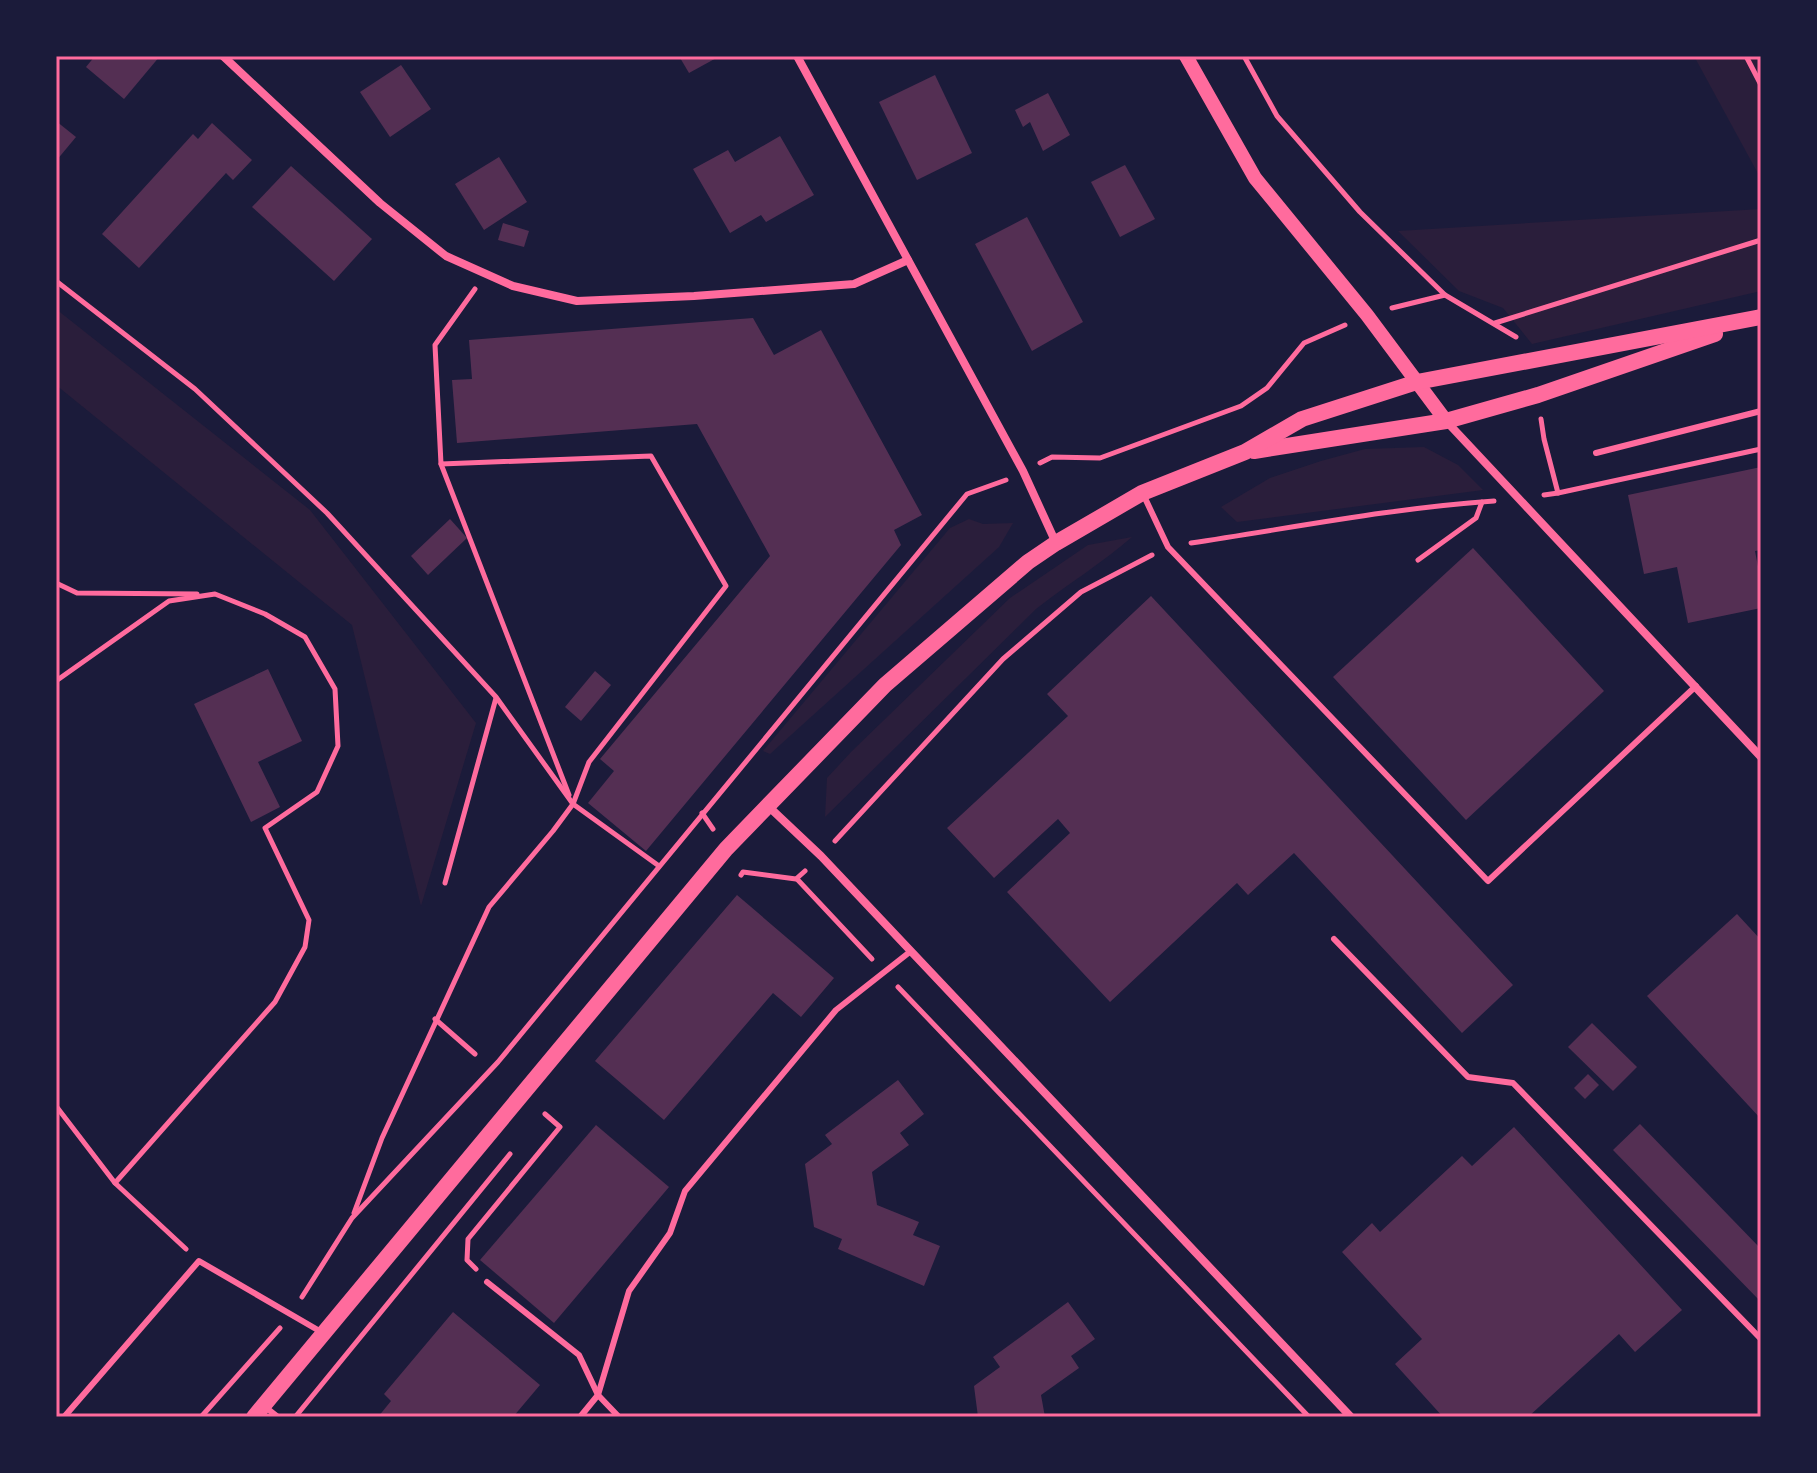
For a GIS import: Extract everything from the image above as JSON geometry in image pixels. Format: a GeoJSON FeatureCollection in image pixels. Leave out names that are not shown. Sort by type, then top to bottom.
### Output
{"type":"FeatureCollection","features":[{"type":"Feature","properties":{"kind":"main road"},"geometry":{"type":"LineString","coordinates":[[1245,452],[1446,421],[1538,395],[1761,318]]}},
{"type":"Feature","properties":{"kind":"main road"},"geometry":{"type":"LineString","coordinates":[[259,1411],[726,849],[885,685],[1028,562],[1142,493],[1245,452],[1302,419],[1417,382],[1761,318]]}},
{"type":"Feature","properties":{"kind":"street"},"geometry":{"type":"LineString","coordinates":[[223,56],[380,203],[446,256],[513,286],[577,301],[623,300],[854,284],[908,260]]}},
{"type":"Feature","properties":{"kind":"street"},"geometry":{"type":"LineString","coordinates":[[797,56],[1023,471],[1056,543]]}},
{"type":"Feature","properties":{"kind":"street"},"geometry":{"type":"LineString","coordinates":[[1186,56],[1255,178],[1348,290],[1446,421],[1761,757]]}},
{"type":"Feature","properties":{"kind":"street"},"geometry":{"type":"LineString","coordinates":[[768,806],[821,856],[1351,1417]]}},
{"type":"Feature","properties":{"kind":"lane"},"geometry":{"type":"LineString","coordinates":[[1596,453],[1761,411]]}},
{"type":"Feature","properties":{"kind":"lane"},"geometry":{"type":"LineString","coordinates":[[1142,493],[1168,547],[1488,881],[1696,686]]}},
{"type":"Feature","properties":{"kind":"lane"},"geometry":{"type":"LineString","coordinates":[[1334,939],[1468,1077],[1513,1083],[1761,1339]]}},
{"type":"Feature","properties":{"kind":"lane"},"geometry":{"type":"LineString","coordinates":[[580,1417],[598,1395],[629,1291],[670,1233],[685,1191],[836,1010],[911,951]]}},
{"type":"Feature","properties":{"kind":"lane"},"geometry":{"type":"LineString","coordinates":[[64,1417],[199,1261],[323,1333]]}},
{"type":"Feature","properties":{"kind":"lane"},"geometry":{"type":"LineString","coordinates":[[487,1282],[579,1355],[598,1395],[619,1417]]}},
{"type":"Feature","properties":{"kind":"lane"},"geometry":{"type":"LineString","coordinates":[[259,1411],[278,1417]]}},
{"type":"Feature","properties":{"kind":"path"},"geometry":{"type":"LineString","coordinates":[[1244,56],[1277,116],[1360,212],[1445,295],[1516,336],[1528,362]]}},
{"type":"Feature","properties":{"kind":"path"},"geometry":{"type":"LineString","coordinates":[[1746,56],[1761,85]]}},
{"type":"Feature","properties":{"kind":"path"},"geometry":{"type":"LineString","coordinates":[[1493,323],[1760,239]]}},
{"type":"Feature","properties":{"kind":"path"},"geometry":{"type":"LineString","coordinates":[[486,274],[435,345],[441,464],[573,804]]}},
{"type":"Feature","properties":{"kind":"path"},"geometry":{"type":"LineString","coordinates":[[56,281],[195,389],[316,502],[496,697],[573,804],[659,866]]}},
{"type":"Feature","properties":{"kind":"path"},"geometry":{"type":"LineString","coordinates":[[1538,395],[1544,439],[1558,493]]}},
{"type":"Feature","properties":{"kind":"path"},"geometry":{"type":"LineString","coordinates":[[796,879],[821,856],[1003,659],[1081,592],[1168,547],[1432,505],[1522,499],[1761,449]]}},
{"type":"Feature","properties":{"kind":"path"},"geometry":{"type":"LineString","coordinates":[[352,1218],[382,1138],[489,907],[573,804],[589,762],[726,586],[651,456],[441,464]]}},
{"type":"Feature","properties":{"kind":"path"},"geometry":{"type":"LineString","coordinates":[[1418,560],[1476,518],[1482,502]]}},
{"type":"Feature","properties":{"kind":"path"},"geometry":{"type":"LineString","coordinates":[[56,583],[77,593],[215,594],[265,614],[305,637],[335,689],[338,746],[317,792],[265,828],[309,920],[305,947],[275,1002],[115,1183]]}},
{"type":"Feature","properties":{"kind":"path"},"geometry":{"type":"LineString","coordinates":[[56,681],[169,601],[215,594]]}},
{"type":"Feature","properties":{"kind":"path"},"geometry":{"type":"LineString","coordinates":[[445,883],[496,697]]}},
{"type":"Feature","properties":{"kind":"path"},"geometry":{"type":"LineString","coordinates":[[733,884],[743,872],[796,879],[1309,1417]]}},
{"type":"Feature","properties":{"kind":"path"},"geometry":{"type":"LineString","coordinates":[[435,1019],[475,1054]]}},
{"type":"Feature","properties":{"kind":"path"},"geometry":{"type":"LineString","coordinates":[[56,1106],[115,1183],[199,1261]]}},
{"type":"Feature","properties":{"kind":"path"},"geometry":{"type":"LineString","coordinates":[[487,1282],[467,1260],[468,1239],[560,1127],[544,1113],[534,1124]]}},
{"type":"Feature","properties":{"kind":"path"},"geometry":{"type":"LineString","coordinates":[[295,1417],[514,1149]]}},
{"type":"Feature","properties":{"kind":"shaded area"},"geometry":{"type":"Polygon","coordinates":[[[1694,56],[1761,56],[1761,179],[1694,56]]]}},
{"type":"Feature","properties":{"kind":"shaded area"},"geometry":{"type":"Polygon","coordinates":[[[1761,209],[1761,291],[1532,344],[1503,308],[1459,291],[1398,231],[1761,209]]]}},
{"type":"Feature","properties":{"kind":"shaded area"},"geometry":{"type":"Polygon","coordinates":[[[56,309],[310,510],[476,723],[421,906],[352,625],[56,385],[56,309]]]}},
{"type":"Feature","properties":{"kind":"shaded area"},"geometry":{"type":"Polygon","coordinates":[[[1424,447],[1458,465],[1483,490],[1237,522],[1221,507],[1270,478],[1321,461],[1365,449],[1424,447]]]}},
{"type":"Feature","properties":{"kind":"shaded area"},"geometry":{"type":"Polygon","coordinates":[[[969,519],[983,524],[1013,523],[999,547],[770,754],[763,751],[950,528],[969,519]]]}},
{"type":"Feature","properties":{"kind":"shaded area"},"geometry":{"type":"Polygon","coordinates":[[[1132,537],[1036,609],[825,817],[827,778],[1010,598],[1088,545],[1132,537]]]}},
{"type":"Feature","properties":{"kind":"building"},"geometry":{"type":"Polygon","coordinates":[[[95,56],[160,56],[124,99],[86,67],[95,56]]]}},
{"type":"Feature","properties":{"kind":"building"},"geometry":{"type":"Polygon","coordinates":[[[679,56],[720,56],[689,73],[679,56]]]}},
{"type":"Feature","properties":{"kind":"building"},"geometry":{"type":"Polygon","coordinates":[[[401,65],[431,109],[390,137],[360,92],[401,65]]]}},
{"type":"Feature","properties":{"kind":"building"},"geometry":{"type":"Polygon","coordinates":[[[935,75],[972,153],[917,180],[879,102],[935,75]]]}},
{"type":"Feature","properties":{"kind":"building"},"geometry":{"type":"Polygon","coordinates":[[[1048,93],[1070,135],[1043,151],[1030,122],[1023,127],[1015,110],[1048,93]]]}},
{"type":"Feature","properties":{"kind":"building"},"geometry":{"type":"Polygon","coordinates":[[[56,121],[76,137],[56,161],[56,121]]]}},
{"type":"Feature","properties":{"kind":"building"},"geometry":{"type":"Polygon","coordinates":[[[212,123],[252,160],[233,180],[226,173],[139,268],[102,234],[193,134],[198,139],[212,123]]]}},
{"type":"Feature","properties":{"kind":"building"},"geometry":{"type":"Polygon","coordinates":[[[780,136],[814,195],[766,222],[761,215],[730,233],[693,169],[728,150],[735,162],[780,136]]]}},
{"type":"Feature","properties":{"kind":"building"},"geometry":{"type":"Polygon","coordinates":[[[499,157],[527,202],[484,230],[455,184],[499,157]]]}},
{"type":"Feature","properties":{"kind":"building"},"geometry":{"type":"Polygon","coordinates":[[[1125,165],[1155,219],[1120,237],[1091,182],[1125,165]]]}},
{"type":"Feature","properties":{"kind":"building"},"geometry":{"type":"Polygon","coordinates":[[[291,166],[372,239],[334,281],[252,207],[291,166]]]}},
{"type":"Feature","properties":{"kind":"building"},"geometry":{"type":"Polygon","coordinates":[[[1027,217],[1083,322],[1032,351],[975,244],[1027,217]]]}},
{"type":"Feature","properties":{"kind":"building"},"geometry":{"type":"Polygon","coordinates":[[[503,223],[529,231],[524,247],[498,240],[503,223]]]}},
{"type":"Feature","properties":{"kind":"building"},"geometry":{"type":"Polygon","coordinates":[[[753,318],[774,355],[821,330],[922,515],[894,530],[901,545],[646,851],[588,803],[614,771],[600,759],[770,556],[697,424],[457,443],[452,380],[472,379],[469,340],[753,318]]]}},
{"type":"Feature","properties":{"kind":"building"},"geometry":{"type":"Polygon","coordinates":[[[1761,467],[1761,550],[1755,551],[1761,582],[1761,608],[1688,623],[1677,567],[1644,574],[1628,495],[1761,467]]]}},
{"type":"Feature","properties":{"kind":"building"},"geometry":{"type":"Polygon","coordinates":[[[450,519],[467,538],[428,575],[411,556],[450,519]]]}},
{"type":"Feature","properties":{"kind":"building"},"geometry":{"type":"Polygon","coordinates":[[[1473,548],[1604,691],[1466,820],[1333,677],[1473,548]]]}},
{"type":"Feature","properties":{"kind":"building"},"geometry":{"type":"Polygon","coordinates":[[[1151,596],[1513,985],[1462,1033],[1294,853],[1248,895],[1237,883],[1110,1002],[1007,892],[1070,833],[1058,819],[994,878],[947,828],[1068,716],[1047,694],[1151,596]]]}},
{"type":"Feature","properties":{"kind":"building"},"geometry":{"type":"Polygon","coordinates":[[[268,669],[302,741],[258,762],[280,807],[251,822],[194,704],[268,669]]]}},
{"type":"Feature","properties":{"kind":"building"},"geometry":{"type":"Polygon","coordinates":[[[595,671],[611,685],[581,721],[565,707],[595,671]]]}},
{"type":"Feature","properties":{"kind":"building"},"geometry":{"type":"Polygon","coordinates":[[[737,895],[834,978],[801,1017],[773,993],[664,1120],[595,1061],[737,895]]]}},
{"type":"Feature","properties":{"kind":"building"},"geometry":{"type":"Polygon","coordinates":[[[1737,914],[1761,940],[1761,1119],[1647,996],[1737,914]]]}},
{"type":"Feature","properties":{"kind":"building"},"geometry":{"type":"Polygon","coordinates":[[[1592,1023],[1637,1067],[1613,1091],[1568,1047],[1592,1023]]]}},
{"type":"Feature","properties":{"kind":"building"},"geometry":{"type":"Polygon","coordinates":[[[1588,1074],[1599,1085],[1585,1099],[1574,1088],[1588,1074]]]}},
{"type":"Feature","properties":{"kind":"building"},"geometry":{"type":"Polygon","coordinates":[[[898,1080],[924,1114],[900,1133],[909,1145],[872,1172],[877,1205],[919,1222],[913,1235],[940,1246],[924,1286],[838,1249],[842,1239],[814,1227],[805,1164],[832,1144],[825,1135],[898,1080]]]}},
{"type":"Feature","properties":{"kind":"building"},"geometry":{"type":"Polygon","coordinates":[[[1640,1124],[1761,1249],[1761,1302],[1613,1150],[1640,1124]]]}},
{"type":"Feature","properties":{"kind":"building"},"geometry":{"type":"Polygon","coordinates":[[[596,1125],[669,1187],[554,1323],[480,1260],[596,1125]]]}},
{"type":"Feature","properties":{"kind":"building"},"geometry":{"type":"Polygon","coordinates":[[[1514,1127],[1682,1310],[1635,1352],[1619,1334],[1528,1417],[1443,1417],[1395,1364],[1422,1339],[1342,1252],[1372,1223],[1380,1232],[1462,1156],[1472,1166],[1514,1127]]]}},
{"type":"Feature","properties":{"kind":"building"},"geometry":{"type":"Polygon","coordinates":[[[1068,1302],[1095,1339],[1071,1356],[1079,1368],[1041,1395],[1045,1417],[978,1417],[974,1386],[1000,1367],[993,1357],[1068,1302]]]}},
{"type":"Feature","properties":{"kind":"building"},"geometry":{"type":"Polygon","coordinates":[[[453,1312],[540,1385],[513,1417],[378,1417],[391,1401],[384,1394],[453,1312]]]}}]}
